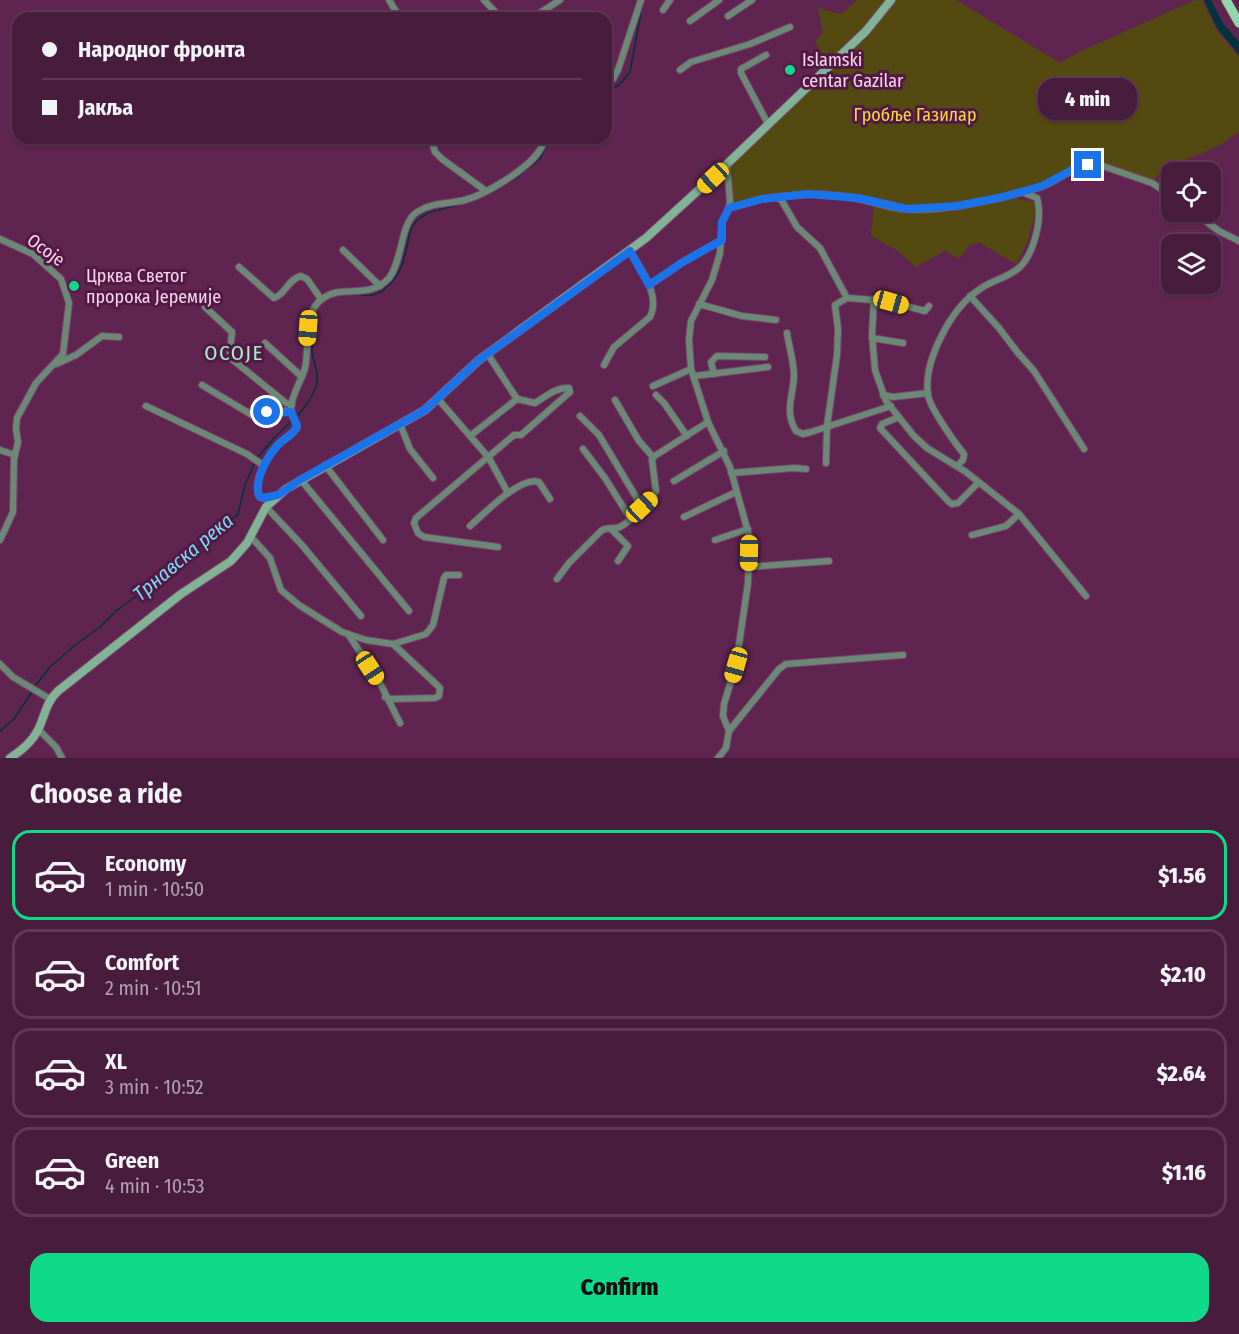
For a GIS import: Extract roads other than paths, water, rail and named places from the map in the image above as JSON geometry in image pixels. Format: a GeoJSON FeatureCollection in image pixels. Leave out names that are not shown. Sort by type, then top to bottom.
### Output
{"type":"FeatureCollection","features":[{"type":"Feature","properties":{"kind":"main road"},"geometry":{"type":"LineString","coordinates":[[10,758],[26,745],[38,729],[50,699],[69,681],[181,594],[227,564],[244,548],[266,507],[278,495],[325,465],[425,410],[464,372],[488,353],[630,251],[665,222],[866,31],[891,0]]}},
{"type":"Feature","properties":{"kind":"main road"},"geometry":{"type":"LineString","coordinates":[[1226,0],[1239,22]]}},
{"type":"Feature","properties":{"kind":"street"},"geometry":{"type":"LineString","coordinates":[[484,0],[495,12]]}},
{"type":"Feature","properties":{"kind":"street"},"geometry":{"type":"LineString","coordinates":[[549,3],[560,0]]}},
{"type":"Feature","properties":{"kind":"street"},"geometry":{"type":"LineString","coordinates":[[612,80],[618,70],[641,0]]}},
{"type":"Feature","properties":{"kind":"street"},"geometry":{"type":"LineString","coordinates":[[663,10],[669,0]]}},
{"type":"Feature","properties":{"kind":"street"},"geometry":{"type":"LineString","coordinates":[[690,21],[719,0]]}},
{"type":"Feature","properties":{"kind":"street"},"geometry":{"type":"LineString","coordinates":[[728,16],[752,0]]}},
{"type":"Feature","properties":{"kind":"street"},"geometry":{"type":"LineString","coordinates":[[680,70],[691,62],[750,44],[790,27]]}},
{"type":"Feature","properties":{"kind":"street"},"geometry":{"type":"LineString","coordinates":[[765,55],[741,69],[741,73],[768,124]]}},
{"type":"Feature","properties":{"kind":"street"},"geometry":{"type":"LineString","coordinates":[[433,144],[435,152],[442,159],[486,191]]}},
{"type":"Feature","properties":{"kind":"street"},"geometry":{"type":"LineString","coordinates":[[292,411],[307,357],[310,318],[321,299],[335,293],[362,292],[380,286],[395,267],[408,223],[413,215],[432,205],[465,200],[486,191],[531,161],[543,144]]}},
{"type":"Feature","properties":{"kind":"street"},"geometry":{"type":"LineString","coordinates":[[727,164],[729,208],[722,222],[722,240],[715,273],[690,327],[689,349],[692,373],[708,422],[724,451],[750,539],[749,567],[736,665],[724,704],[723,716],[729,731]]}},
{"type":"Feature","properties":{"kind":"street"},"geometry":{"type":"LineString","coordinates":[[729,208],[777,197],[808,194],[846,196],[892,207],[915,209],[969,204],[1022,192],[1047,184],[1082,166],[1096,164],[1152,183],[1161,189]]}},
{"type":"Feature","properties":{"kind":"street"},"geometry":{"type":"LineString","coordinates":[[957,466],[963,460],[964,454],[937,413],[928,393],[933,355],[941,334],[970,296],[1010,274],[1022,265],[1027,257],[1036,230],[1039,207],[1037,198],[1022,192]]}},
{"type":"Feature","properties":{"kind":"street"},"geometry":{"type":"LineString","coordinates":[[777,197],[782,201],[797,227],[820,248],[847,298]]}},
{"type":"Feature","properties":{"kind":"street"},"geometry":{"type":"LineString","coordinates":[[1207,222],[1239,241]]}},
{"type":"Feature","properties":{"kind":"street","name":"Осоје"},"geometry":{"type":"LineString","coordinates":[[0,239],[33,254],[61,279],[69,303],[63,354],[36,383],[17,418],[15,429],[18,442],[15,455],[13,512],[0,540]]}},
{"type":"Feature","properties":{"kind":"street"},"geometry":{"type":"LineString","coordinates":[[649,285],[722,240]]}},
{"type":"Feature","properties":{"kind":"street"},"geometry":{"type":"LineString","coordinates":[[343,250],[380,286]]}},
{"type":"Feature","properties":{"kind":"street"},"geometry":{"type":"LineString","coordinates":[[604,365],[614,347],[651,315],[653,300],[649,285],[630,251]]}},
{"type":"Feature","properties":{"kind":"street"},"geometry":{"type":"LineString","coordinates":[[238,267],[274,298],[280,296],[290,282],[301,276],[307,279],[321,299]]}},
{"type":"Feature","properties":{"kind":"street"},"geometry":{"type":"LineString","coordinates":[[970,296],[1034,371],[1084,449]]}},
{"type":"Feature","properties":{"kind":"street"},"geometry":{"type":"LineString","coordinates":[[826,463],[827,426],[837,355],[838,329],[835,306],[847,298],[874,299],[921,310],[929,306]]}},
{"type":"Feature","properties":{"kind":"street"},"geometry":{"type":"LineString","coordinates":[[874,299],[872,338],[875,370],[883,395],[927,448],[957,466],[1019,514],[1086,596]]}},
{"type":"Feature","properties":{"kind":"street"},"geometry":{"type":"LineString","coordinates":[[699,304],[742,316],[776,320]]}},
{"type":"Feature","properties":{"kind":"street"},"geometry":{"type":"LineString","coordinates":[[205,308],[232,332],[230,351],[233,360],[286,403],[292,411],[297,425],[296,430],[259,462],[257,493],[262,498],[278,495]]}},
{"type":"Feature","properties":{"kind":"street"},"geometry":{"type":"LineString","coordinates":[[787,333],[794,373],[788,408],[792,426],[796,431],[803,434],[891,406]]}},
{"type":"Feature","properties":{"kind":"street"},"geometry":{"type":"LineString","coordinates":[[55,364],[76,355],[102,336],[119,337]]}},
{"type":"Feature","properties":{"kind":"street"},"geometry":{"type":"LineString","coordinates":[[872,338],[903,343]]}},
{"type":"Feature","properties":{"kind":"street"},"geometry":{"type":"LineString","coordinates":[[265,343],[302,376]]}},
{"type":"Feature","properties":{"kind":"street"},"geometry":{"type":"LineString","coordinates":[[488,353],[517,399],[535,403],[565,387],[570,392],[521,435],[514,435],[416,518],[414,523],[418,533],[424,537],[498,547]]}},
{"type":"Feature","properties":{"kind":"street"},"geometry":{"type":"LineString","coordinates":[[714,374],[711,362],[717,356],[765,357]]}},
{"type":"Feature","properties":{"kind":"street"},"geometry":{"type":"LineString","coordinates":[[653,386],[692,373],[714,374],[768,367]]}},
{"type":"Feature","properties":{"kind":"street"},"geometry":{"type":"LineString","coordinates":[[202,385],[252,415],[262,412],[272,414],[292,411]]}},
{"type":"Feature","properties":{"kind":"street"},"geometry":{"type":"LineString","coordinates":[[883,395],[893,397],[928,393]]}},
{"type":"Feature","properties":{"kind":"street"},"geometry":{"type":"LineString","coordinates":[[656,395],[687,436]]}},
{"type":"Feature","properties":{"kind":"street"},"geometry":{"type":"LineString","coordinates":[[438,399],[489,458],[508,493]]}},
{"type":"Feature","properties":{"kind":"street"},"geometry":{"type":"LineString","coordinates":[[470,436],[517,399]]}},
{"type":"Feature","properties":{"kind":"street"},"geometry":{"type":"LineString","coordinates":[[557,579],[601,531],[606,527],[616,529],[623,526],[656,491],[653,457],[639,441],[615,400]]}},
{"type":"Feature","properties":{"kind":"street"},"geometry":{"type":"LineString","coordinates":[[146,406],[259,462]]}},
{"type":"Feature","properties":{"kind":"street"},"geometry":{"type":"LineString","coordinates":[[580,416],[599,435],[642,507]]}},
{"type":"Feature","properties":{"kind":"street"},"geometry":{"type":"LineString","coordinates":[[899,417],[882,424],[880,428],[949,502],[958,503],[978,483]]}},
{"type":"Feature","properties":{"kind":"street"},"geometry":{"type":"LineString","coordinates":[[653,457],[708,422]]}},
{"type":"Feature","properties":{"kind":"street"},"geometry":{"type":"LineString","coordinates":[[400,424],[410,449],[433,478]]}},
{"type":"Feature","properties":{"kind":"street"},"geometry":{"type":"LineString","coordinates":[[583,449],[605,478],[630,518]]}},
{"type":"Feature","properties":{"kind":"street"},"geometry":{"type":"LineString","coordinates":[[0,450],[15,455]]}},
{"type":"Feature","properties":{"kind":"street"},"geometry":{"type":"LineString","coordinates":[[674,481],[724,451]]}},
{"type":"Feature","properties":{"kind":"street"},"geometry":{"type":"LineString","coordinates":[[325,465],[383,540]]}},
{"type":"Feature","properties":{"kind":"street"},"geometry":{"type":"LineString","coordinates":[[731,473],[806,469]]}},
{"type":"Feature","properties":{"kind":"street"},"geometry":{"type":"LineString","coordinates":[[300,480],[409,611]]}},
{"type":"Feature","properties":{"kind":"street"},"geometry":{"type":"LineString","coordinates":[[470,526],[508,493],[534,480],[539,482],[550,499]]}},
{"type":"Feature","properties":{"kind":"street"},"geometry":{"type":"LineString","coordinates":[[684,517],[736,492]]}},
{"type":"Feature","properties":{"kind":"street"},"geometry":{"type":"LineString","coordinates":[[266,507],[301,544],[361,616]]}},
{"type":"Feature","properties":{"kind":"street"},"geometry":{"type":"LineString","coordinates":[[972,535],[1006,526],[1019,514]]}},
{"type":"Feature","properties":{"kind":"street"},"geometry":{"type":"LineString","coordinates":[[610,528],[628,546],[618,561]]}},
{"type":"Feature","properties":{"kind":"street"},"geometry":{"type":"LineString","coordinates":[[715,540],[748,529]]}},
{"type":"Feature","properties":{"kind":"street"},"geometry":{"type":"LineString","coordinates":[[251,537],[270,558],[281,590],[299,605],[348,634],[366,640],[393,644],[426,634],[433,625],[444,578],[446,575],[459,575]]}},
{"type":"Feature","properties":{"kind":"street"},"geometry":{"type":"LineString","coordinates":[[749,567],[829,561]]}},
{"type":"Feature","properties":{"kind":"street"},"geometry":{"type":"LineString","coordinates":[[348,634],[378,679],[400,723]]}},
{"type":"Feature","properties":{"kind":"street"},"geometry":{"type":"LineString","coordinates":[[386,697],[391,699],[435,698],[440,692],[437,685],[393,644]]}},
{"type":"Feature","properties":{"kind":"street"},"geometry":{"type":"LineString","coordinates":[[718,758],[726,748],[729,731],[779,669],[786,664],[903,655]]}},
{"type":"Feature","properties":{"kind":"street"},"geometry":{"type":"LineString","coordinates":[[0,664],[8,674],[50,699]]}},
{"type":"Feature","properties":{"kind":"street"},"geometry":{"type":"LineString","coordinates":[[38,729],[56,747],[62,758]]}},
{"type":"Feature","properties":{"kind":"water"},"geometry":{"type":"Polygon","coordinates":[[[1204,0],[1211,0],[1223,23],[1239,42],[1239,55],[1217,28],[1204,0]]]}},
{"type":"Feature","properties":{"kind":"waterway","name":"Трнавска река"},"geometry":{"type":"LineString","coordinates":[[612,89],[620,84],[630,72],[642,7]]}},
{"type":"Feature","properties":{"kind":"waterway","name":"Трнавска река"},"geometry":{"type":"LineString","coordinates":[[502,185],[515,179],[540,159],[546,144]]}},
{"type":"Feature","properties":{"kind":"waterway","name":"Трнавска река"},"geometry":{"type":"LineString","coordinates":[[357,294],[377,294],[392,282],[401,267],[411,228],[418,219],[429,213],[460,204]]}},
{"type":"Feature","properties":{"kind":"waterway","name":"Трнавска река"},"geometry":{"type":"LineString","coordinates":[[297,417],[317,385],[317,373],[312,353],[313,318]]}},
{"type":"Feature","properties":{"kind":"waterway","name":"Трнавска река"},"geometry":{"type":"LineString","coordinates":[[257,458],[293,420]]}},
{"type":"Feature","properties":{"kind":"waterway","name":"Трнавска река"},"geometry":{"type":"LineString","coordinates":[[35,686],[50,667],[74,646],[174,568],[238,514],[245,485],[255,462]]}},
{"type":"Feature","properties":{"kind":"waterway","name":"Трнавска река"},"geometry":{"type":"LineString","coordinates":[[0,731],[14,719],[33,690]]}},
{"type":"Feature","properties":{"kind":"place","name":"Islamski centar Gazilar"},"geometry":{"type":"Point","coordinates":[790,70]}},
{"type":"Feature","properties":{"kind":"place","name":"Црква Светог пророка Јеремије"},"geometry":{"type":"Point","coordinates":[74,286]}},
{"type":"Feature","properties":{"kind":"district","name":"ОСОЈЕ"},"geometry":{"type":"Point","coordinates":[234,353]}},
{"type":"Feature","properties":{"kind":"park label","name":"Гробље Газилар"},"geometry":{"type":"Point","coordinates":[915,115]}}]}
